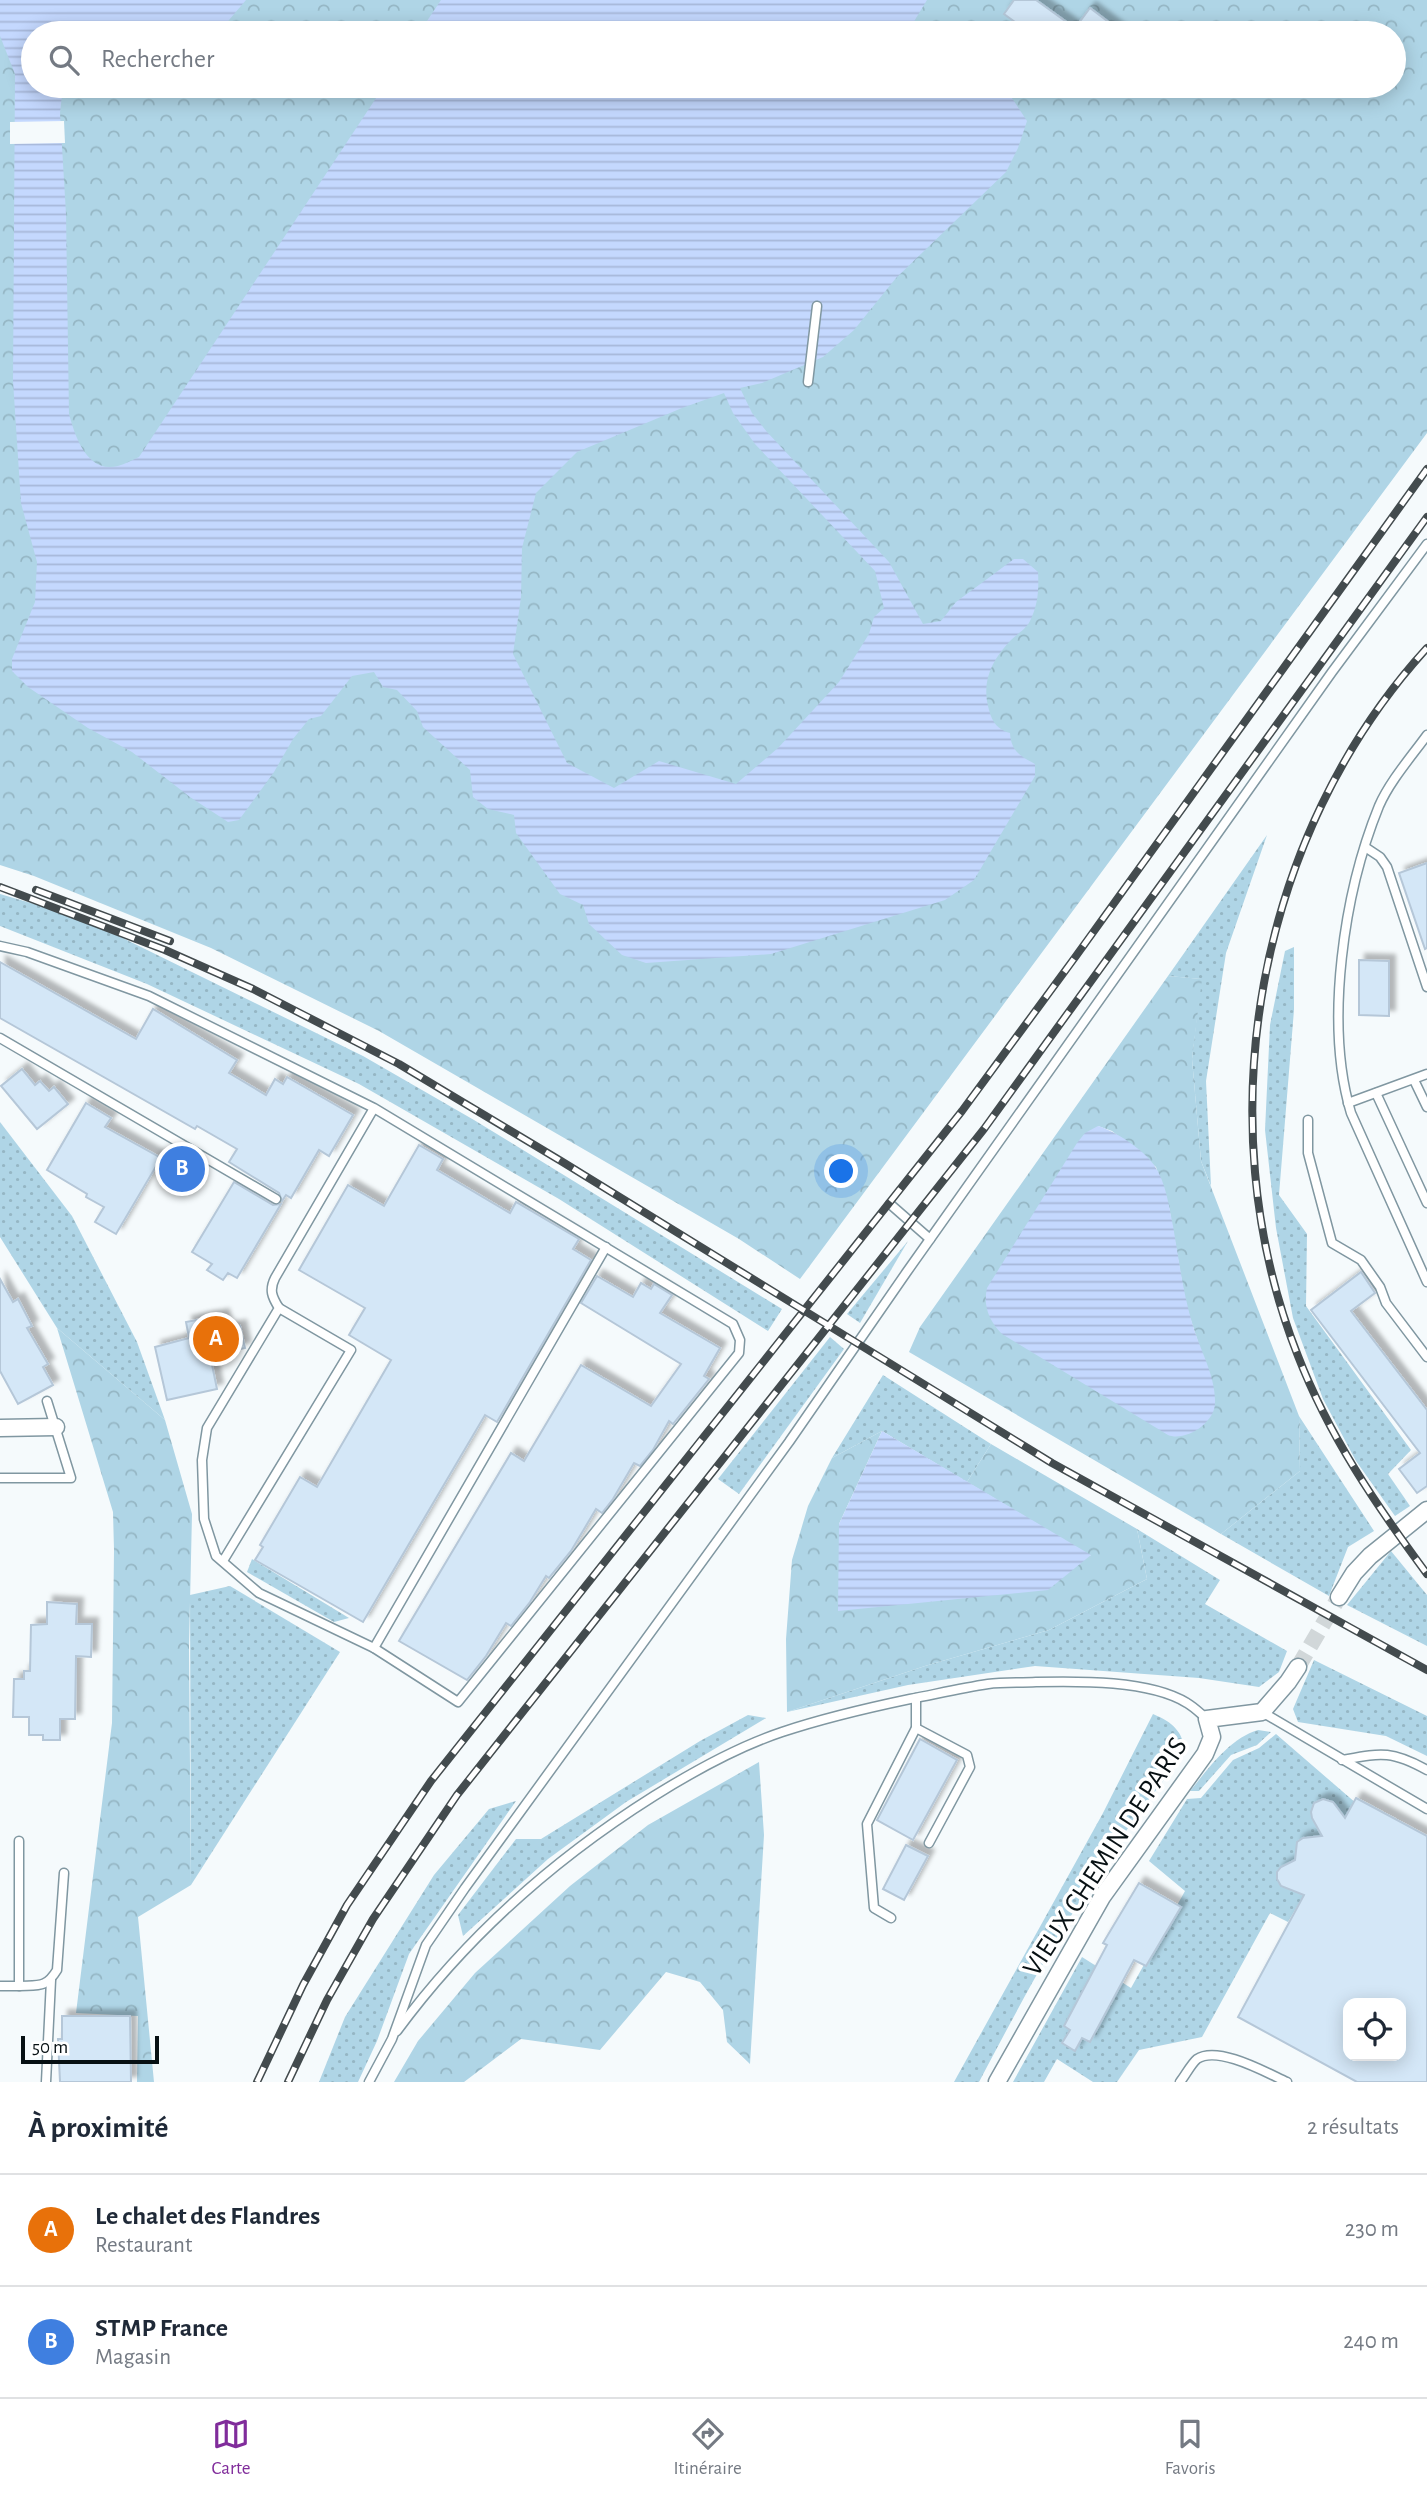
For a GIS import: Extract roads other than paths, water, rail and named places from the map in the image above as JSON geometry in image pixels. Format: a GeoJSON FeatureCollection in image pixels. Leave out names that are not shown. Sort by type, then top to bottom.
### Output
{"type":"FeatureCollection","features":[{"type":"Feature","properties":{"kind":"street"},"geometry":{"type":"LineString","coordinates":[[0,1428],[57,1427]]}},
{"type":"Feature","properties":{"kind":"street"},"geometry":{"type":"LineString","coordinates":[[1339,1597],[1354,1573],[1370,1556],[1427,1510]]}},
{"type":"Feature","properties":{"kind":"street"},"geometry":{"type":"LineString","coordinates":[[1262,1712],[1288,1682],[1297,1667]]}},
{"type":"Feature","properties":{"kind":"street","name":"VIEUX CHEMIN DE PARIS"},"geometry":{"type":"LineString","coordinates":[[997,2082],[1102,1897],[1205,1754],[1212,1737],[1207,1719],[1262,1712]]}},
{"type":"Feature","properties":{"kind":"lane"},"geometry":{"type":"LineString","coordinates":[[808,382],[817,306]]}},
{"type":"Feature","properties":{"kind":"lane"},"geometry":{"type":"LineString","coordinates":[[369,2082],[391,2039],[426,1945],[789,1442],[1332,672],[1427,544]]}},
{"type":"Feature","properties":{"kind":"lane"},"geometry":{"type":"LineString","coordinates":[[1427,735],[1380,804],[1365,847],[1354,888],[1339,995],[1338,1043],[1348,1103],[1366,1149],[1427,1282]]}},
{"type":"Feature","properties":{"kind":"lane"},"geometry":{"type":"LineString","coordinates":[[1365,847],[1380,857],[1387,867],[1427,987]]}},
{"type":"Feature","properties":{"kind":"lane"},"geometry":{"type":"LineString","coordinates":[[0,946],[27,952],[149,996],[374,1108],[733,1324],[740,1340],[739,1353],[458,1702],[374,1648],[259,1593],[216,1556],[204,1519],[202,1460],[207,1428],[279,1308]]}},
{"type":"Feature","properties":{"kind":"lane"},"geometry":{"type":"LineString","coordinates":[[0,1038],[275,1199]]}},
{"type":"Feature","properties":{"kind":"lane"},"geometry":{"type":"LineString","coordinates":[[1348,1103],[1427,1074]]}},
{"type":"Feature","properties":{"kind":"lane"},"geometry":{"type":"LineString","coordinates":[[1414,1080],[1427,1107]]}},
{"type":"Feature","properties":{"kind":"lane"},"geometry":{"type":"LineString","coordinates":[[1376,1093],[1427,1203]]}},
{"type":"Feature","properties":{"kind":"lane"},"geometry":{"type":"LineString","coordinates":[[223,1562],[351,1350],[279,1308],[272,1298],[271,1287],[374,1108]]}},
{"type":"Feature","properties":{"kind":"lane"},"geometry":{"type":"LineString","coordinates":[[1308,1120],[1308,1153],[1332,1243],[1361,1259],[1380,1287],[1386,1303],[1427,1357]]}},
{"type":"Feature","properties":{"kind":"lane"},"geometry":{"type":"LineString","coordinates":[[891,1204],[930,1239]]}},
{"type":"Feature","properties":{"kind":"lane"},"geometry":{"type":"LineString","coordinates":[[374,1648],[606,1247]]}},
{"type":"Feature","properties":{"kind":"lane"},"geometry":{"type":"LineString","coordinates":[[1,1478],[71,1478],[47,1401]]}},
{"type":"Feature","properties":{"kind":"lane"},"geometry":{"type":"LineString","coordinates":[[391,2039],[426,1992],[503,1910],[576,1849],[619,1818],[698,1769],[779,1733],[861,1709],[990,1683],[1070,1681],[1117,1684],[1158,1692],[1186,1702],[1207,1719]]}},
{"type":"Feature","properties":{"kind":"lane"},"geometry":{"type":"LineString","coordinates":[[891,1918],[874,1908],[867,1824],[916,1728],[916,1698]]}},
{"type":"Feature","properties":{"kind":"lane"},"geometry":{"type":"LineString","coordinates":[[1262,1712],[1427,1809]]}},
{"type":"Feature","properties":{"kind":"lane"},"geometry":{"type":"LineString","coordinates":[[916,1728],[967,1755],[970,1767],[929,1843]]}},
{"type":"Feature","properties":{"kind":"lane"},"geometry":{"type":"LineString","coordinates":[[1342,1760],[1379,1753],[1403,1757],[1427,1770]]}},
{"type":"Feature","properties":{"kind":"lane"},"geometry":{"type":"LineString","coordinates":[[19,1841],[19,1986]]}},
{"type":"Feature","properties":{"kind":"lane"},"geometry":{"type":"LineString","coordinates":[[0,1986],[45,1984],[57,1970],[64,1873]]}},
{"type":"Feature","properties":{"kind":"lane"},"geometry":{"type":"LineString","coordinates":[[46,2082],[51,1980]]}},
{"type":"Feature","properties":{"kind":"lane"},"geometry":{"type":"LineString","coordinates":[[1180,2082],[1197,2059],[1214,2054],[1287,2082]]}},
{"type":"Feature","properties":{"kind":"tunnel"},"geometry":{"type":"LineString","coordinates":[[1298,1667],[1339,1597]]}},
{"type":"Feature","properties":{"kind":"railway"},"geometry":{"type":"LineString","coordinates":[[257,2082],[303,1985],[347,1905],[431,1781],[962,1111],[1427,469]]}},
{"type":"Feature","properties":{"kind":"railway"},"geometry":{"type":"LineString","coordinates":[[288,2082],[327,2000],[373,1919],[457,1795],[984,1129],[1427,517]]}},
{"type":"Feature","properties":{"kind":"railway"},"geometry":{"type":"LineString","coordinates":[[1427,648],[1369,722],[1322,804],[1287,892],[1264,984],[1253,1078],[1255,1172],[1270,1266],[1298,1356],[1339,1442],[1427,1574]]}},
{"type":"Feature","properties":{"kind":"railway"},"geometry":{"type":"LineString","coordinates":[[0,887],[165,950],[253,989],[399,1064],[1052,1463],[1427,1670]]}},
{"type":"Feature","properties":{"kind":"railway"},"geometry":{"type":"LineString","coordinates":[[36,890],[170,941]]}},
{"type":"Feature","properties":{"kind":"place","name":"STMP France"},"geometry":{"type":"Point","coordinates":[182,1169]}},
{"type":"Feature","properties":{"kind":"place","name":"Le chalet des Flandres"},"geometry":{"type":"Point","coordinates":[216,1339]}}]}
